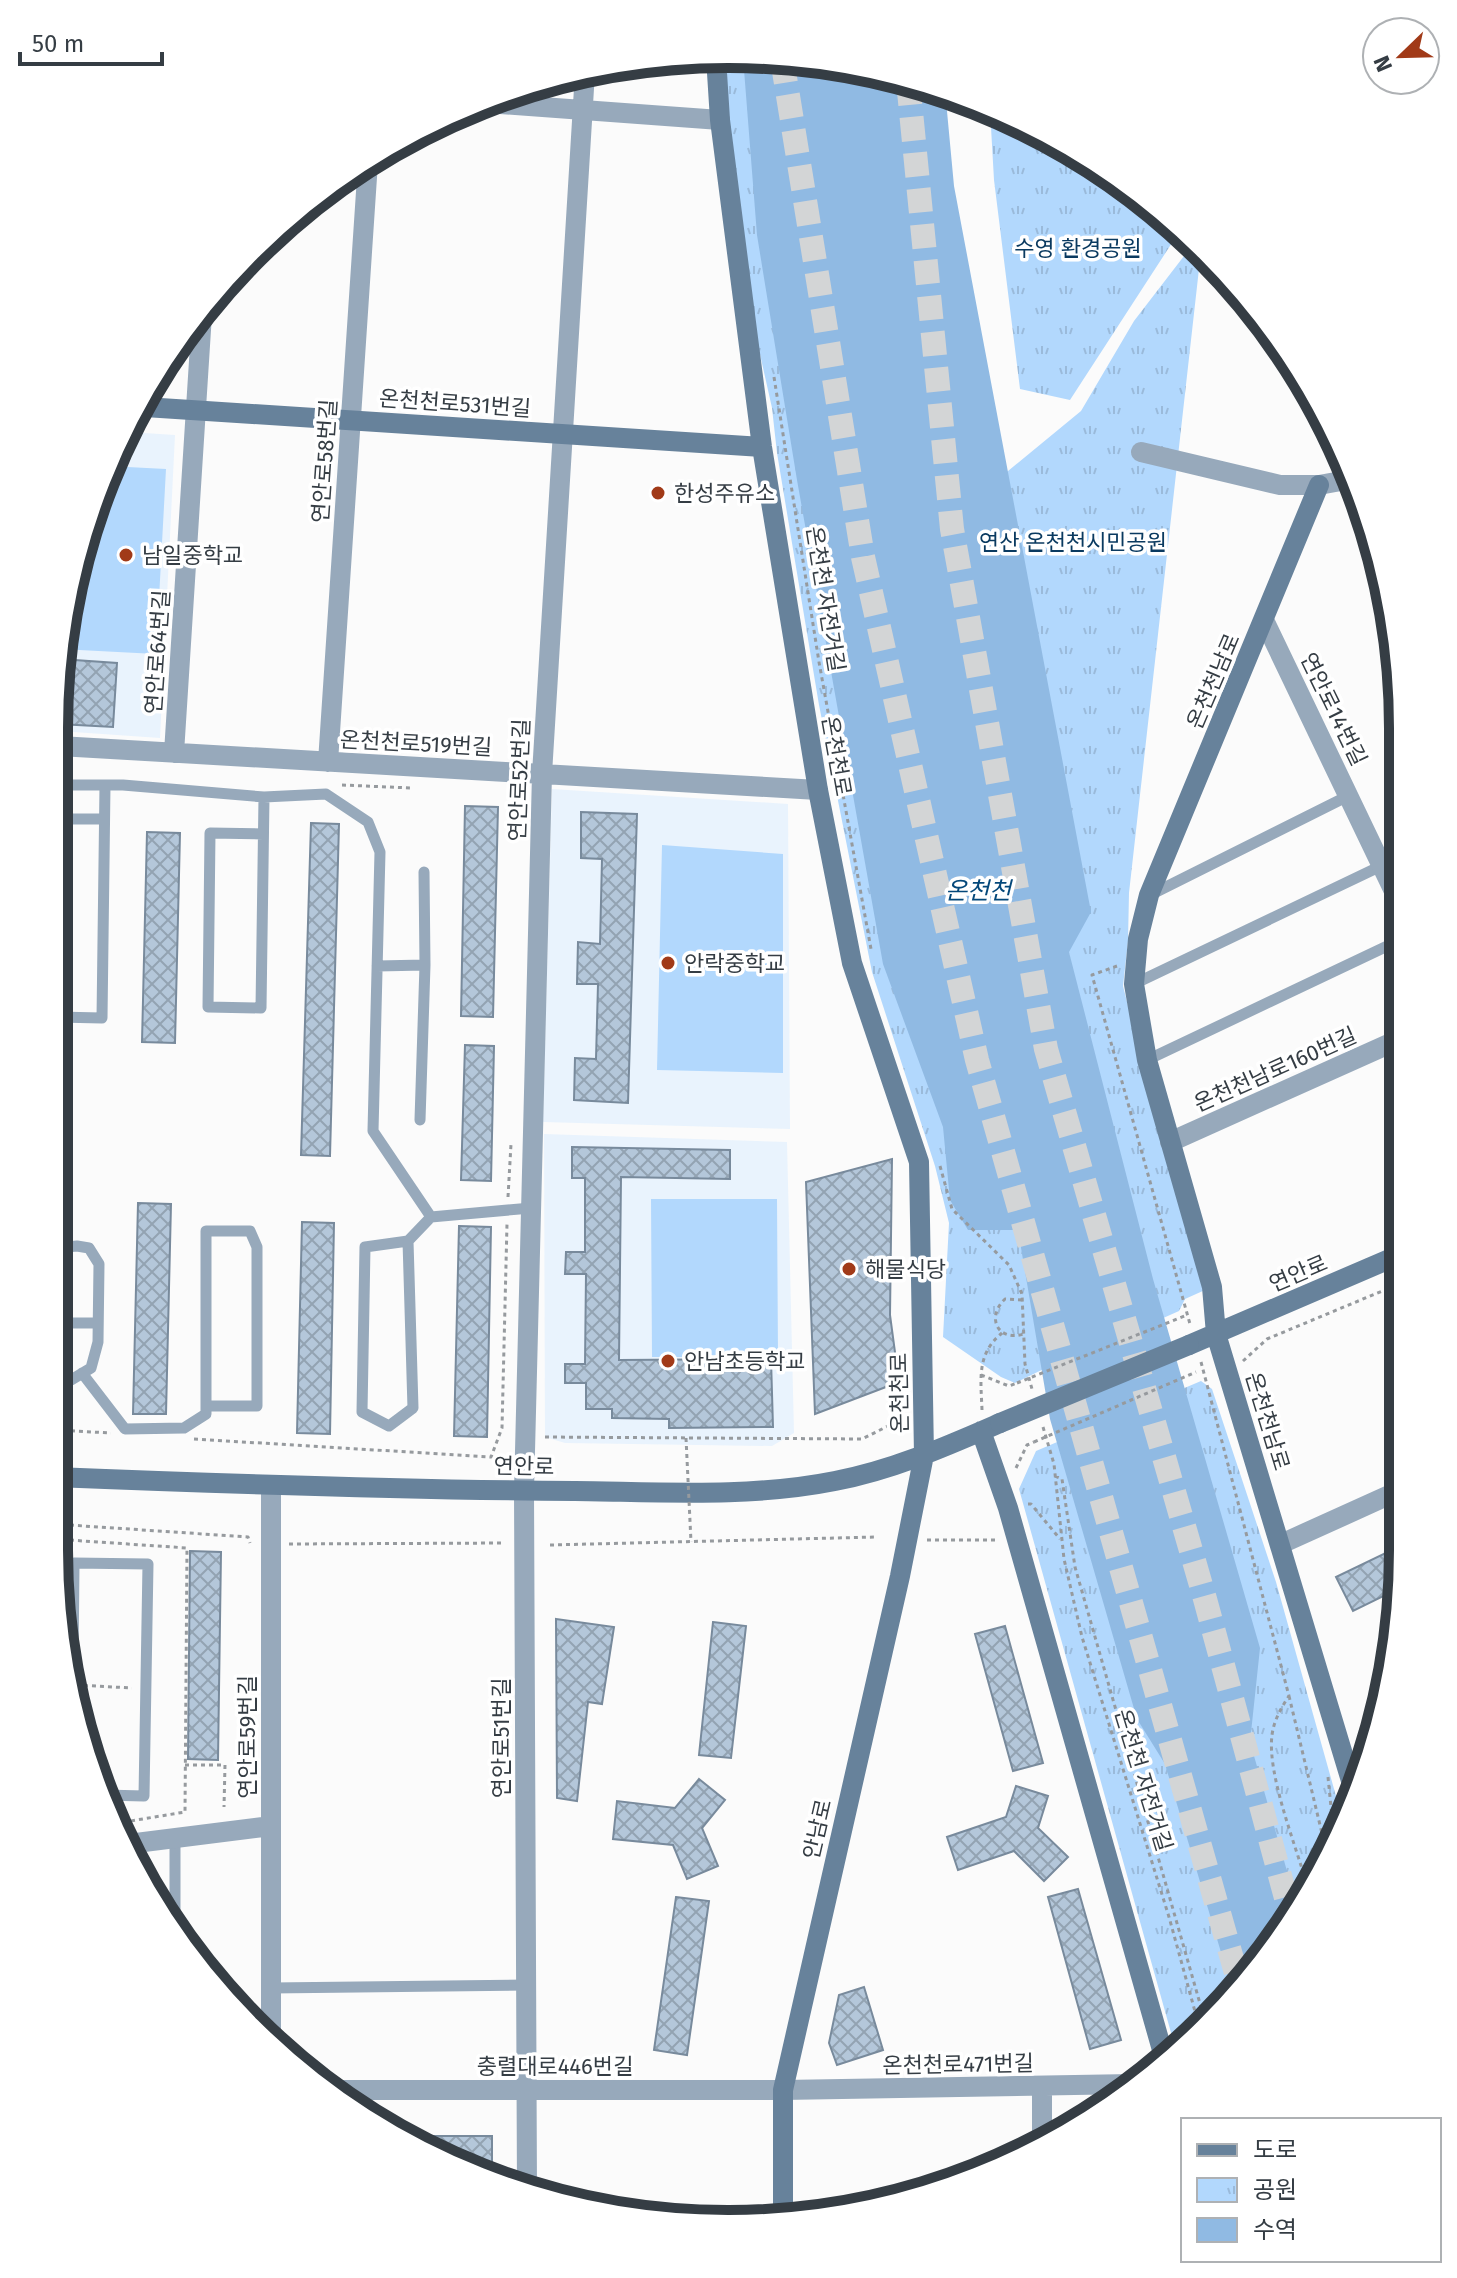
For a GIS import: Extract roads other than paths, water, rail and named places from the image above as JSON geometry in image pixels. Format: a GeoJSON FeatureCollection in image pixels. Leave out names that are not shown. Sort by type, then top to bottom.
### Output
{"type":"FeatureCollection","features":[{"type":"Feature","properties":{"kind":"street","name":"온천천로"},"geometry":{"type":"LineString","coordinates":[[717,68],[720,120],[762,447],[818,790],[852,963],[919,1162],[924,1455]]}},
{"type":"Feature","properties":{"kind":"street","name":"연안로52번길"},"geometry":{"type":"LineString","coordinates":[[524,1491],[542,774],[584,85]]}},
{"type":"Feature","properties":{"kind":"street"},"geometry":{"type":"LineString","coordinates":[[511,105],[720,120]]}},
{"type":"Feature","properties":{"kind":"street","name":"연안로58번길"},"geometry":{"type":"LineString","coordinates":[[328,762],[351,420],[363,179]]}},
{"type":"Feature","properties":{"kind":"street","name":"연안로64번길"},"geometry":{"type":"LineString","coordinates":[[174,753],[201,330]]}},
{"type":"Feature","properties":{"kind":"street","name":"온천천로531번길"},"geometry":{"type":"LineString","coordinates":[[151,407],[762,447]]}},
{"type":"Feature","properties":{"kind":"street"},"geometry":{"type":"LineString","coordinates":[[1141,452],[1280,485],[1319,485],[1341,481]]}},
{"type":"Feature","properties":{"kind":"street","name":"온천천남로"},"geometry":{"type":"LineString","coordinates":[[1319,485],[1149,895],[1138,939],[1134,984],[1147,1060],[1212,1287],[1216,1334],[1349,1775]]}},
{"type":"Feature","properties":{"kind":"street","name":"연안로14번길"},"geometry":{"type":"LineString","coordinates":[[1264,620],[1389,882]]}},
{"type":"Feature","properties":{"kind":"street","name":"온천천로519번길"},"geometry":{"type":"LineString","coordinates":[[68,747],[818,790]]}},
{"type":"Feature","properties":{"kind":"street","name":"온천천남로160번길"},"geometry":{"type":"LineString","coordinates":[[1170,1142],[1389,1044]]}},
{"type":"Feature","properties":{"kind":"street","name":"연안로"},"geometry":{"type":"LineString","coordinates":[[68,1478],[271,1486],[524,1491],[727,1492],[797,1488],[851,1477],[924,1455],[1389,1259]]}},
{"type":"Feature","properties":{"kind":"street"},"geometry":{"type":"LineString","coordinates":[[988,1428],[1161,2048]]}},
{"type":"Feature","properties":{"kind":"street","name":"안남로"},"geometry":{"type":"LineString","coordinates":[[783,2208],[783,2090],[900,1576],[924,1455]]}},
{"type":"Feature","properties":{"kind":"street","name":"연안로59번길"},"geometry":{"type":"LineString","coordinates":[[271,1486],[271,2026]]}},
{"type":"Feature","properties":{"kind":"street","name":"연안로51번길"},"geometry":{"type":"LineString","coordinates":[[524,1491],[527,2178]]}},
{"type":"Feature","properties":{"kind":"street"},"geometry":{"type":"LineString","coordinates":[[1281,1544],[1389,1495]]}},
{"type":"Feature","properties":{"kind":"street"},"geometry":{"type":"LineString","coordinates":[[136,1843],[271,1826]]}},
{"type":"Feature","properties":{"kind":"street","name":"온천천로471번길"},"geometry":{"type":"LineString","coordinates":[[783,2090],[1116,2085]]}},
{"type":"Feature","properties":{"kind":"street"},"geometry":{"type":"LineString","coordinates":[[1042,2087],[1042,2131]]}},
{"type":"Feature","properties":{"kind":"street","name":"충렬대로446번길"},"geometry":{"type":"LineString","coordinates":[[349,2090],[783,2090]]}},
{"type":"Feature","properties":{"kind":"lane"},"geometry":{"type":"LineString","coordinates":[[68,785],[264,797],[326,794],[368,822],[380,852],[373,1131],[431,1217]]}},
{"type":"Feature","properties":{"kind":"lane"},"geometry":{"type":"LineString","coordinates":[[68,1017],[102,1018],[105,785]]}},
{"type":"Feature","properties":{"kind":"lane"},"geometry":{"type":"LineString","coordinates":[[1149,895],[1348,796]]}},
{"type":"Feature","properties":{"kind":"lane"},"geometry":{"type":"LineString","coordinates":[[263,834],[210,833],[208,1007],[261,1008],[264,797]]}},
{"type":"Feature","properties":{"kind":"lane"},"geometry":{"type":"LineString","coordinates":[[68,819],[104,819]]}},
{"type":"Feature","properties":{"kind":"lane"},"geometry":{"type":"LineString","coordinates":[[1134,984],[1381,866]]}},
{"type":"Feature","properties":{"kind":"lane"},"geometry":{"type":"LineString","coordinates":[[420,1120],[425,965],[424,872]]}},
{"type":"Feature","properties":{"kind":"lane"},"geometry":{"type":"LineString","coordinates":[[1147,1060],[1389,945]]}},
{"type":"Feature","properties":{"kind":"lane"},"geometry":{"type":"LineString","coordinates":[[377,966],[425,965]]}},
{"type":"Feature","properties":{"kind":"lane"},"geometry":{"type":"LineString","coordinates":[[408,1241],[413,1408],[389,1426],[362,1412],[365,1247],[408,1241],[431,1217],[531,1208]]}},
{"type":"Feature","properties":{"kind":"lane"},"geometry":{"type":"LineString","coordinates":[[82,1373],[125,1429],[184,1428],[206,1414],[206,1406],[206,1231],[250,1231],[257,1247],[257,1406],[206,1406]]}},
{"type":"Feature","properties":{"kind":"lane"},"geometry":{"type":"LineString","coordinates":[[68,1248],[89,1248],[99,1264],[98,1342],[91,1368],[71,1380],[68,1378]]}},
{"type":"Feature","properties":{"kind":"lane"},"geometry":{"type":"LineString","coordinates":[[68,1323],[97,1323]]}},
{"type":"Feature","properties":{"kind":"lane"},"geometry":{"type":"LineString","coordinates":[[73,1630],[74,1563],[148,1564],[144,1796],[115,1795]]}},
{"type":"Feature","properties":{"kind":"lane"},"geometry":{"type":"LineString","coordinates":[[175,1836],[175,1910]]}},
{"type":"Feature","properties":{"kind":"lane"},"geometry":{"type":"LineString","coordinates":[[271,1988],[526,1985]]}},
{"type":"Feature","properties":{"kind":"water","name":"온천천"},"geometry":{"type":"Polygon","coordinates":[[[744,68],[772,69],[857,81],[946,105],[954,186],[1091,912],[1069,952],[1153,1279],[1260,1648],[1250,1742],[1293,1892],[1253,1952],[1229,1980],[1165,1764],[1137,1719],[1050,1419],[1018,1230],[968,1230],[950,1200],[943,1127],[883,964],[757,235],[744,68]]]}},
{"type":"Feature","properties":{"kind":"tunnel"},"geometry":{"type":"LineString","coordinates":[[784,70],[863,557],[977,1060],[1236,1972]]}},
{"type":"Feature","properties":{"kind":"tunnel"},"geometry":{"type":"LineString","coordinates":[[909,94],[952,529],[1046,1049],[1205,1599],[1287,1902]]}},
{"type":"Feature","properties":{"kind":"place","name":"한성주유소"},"geometry":{"type":"Point","coordinates":[658,493]}},
{"type":"Feature","properties":{"kind":"place","name":"남일중학교"},"geometry":{"type":"Point","coordinates":[126,555]}},
{"type":"Feature","properties":{"kind":"place","name":"안락중학교"},"geometry":{"type":"Point","coordinates":[668,963]}},
{"type":"Feature","properties":{"kind":"place","name":"해물식당"},"geometry":{"type":"Point","coordinates":[849,1269]}},
{"type":"Feature","properties":{"kind":"place","name":"안남초등학교"},"geometry":{"type":"Point","coordinates":[668,1361]}},
{"type":"Feature","properties":{"kind":"park label","name":"수영 환경공원"},"geometry":{"type":"Point","coordinates":[1078,248]}},
{"type":"Feature","properties":{"kind":"park label","name":"연산 온천천시민공원"},"geometry":{"type":"Point","coordinates":[1073,542]}}]}
